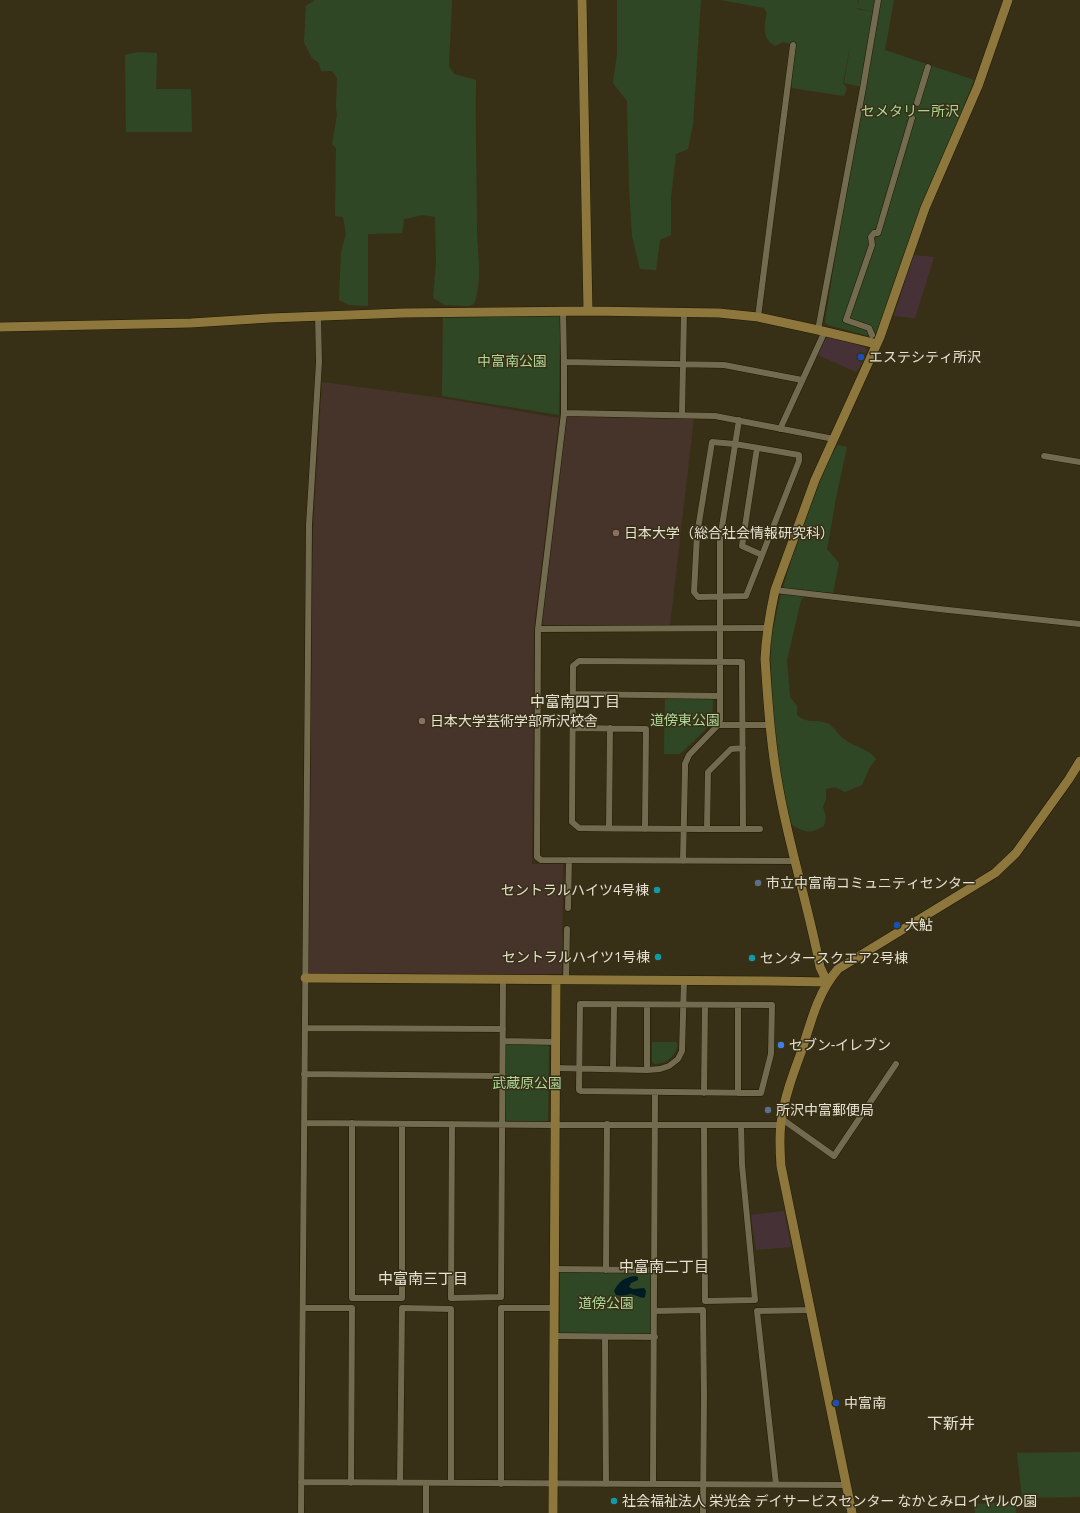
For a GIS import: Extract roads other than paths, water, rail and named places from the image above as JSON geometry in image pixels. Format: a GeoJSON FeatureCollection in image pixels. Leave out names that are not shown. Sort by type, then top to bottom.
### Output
{"type":"FeatureCollection","features":[{"type":"Feature","properties":{"kind":"street"},"geometry":{"type":"LineString","coordinates":[[582,0],[588,311]]}},
{"type":"Feature","properties":{"kind":"street"},"geometry":{"type":"LineString","coordinates":[[780,429],[822,330],[878,0]]}},
{"type":"Feature","properties":{"kind":"street"},"geometry":{"type":"LineString","coordinates":[[827,982],[820,967],[779,794],[770,726],[765,659],[767,628],[775,590],[815,480],[877,344],[925,208],[978,86],[1008,0]]}},
{"type":"Feature","properties":{"kind":"street"},"geometry":{"type":"LineString","coordinates":[[758,317],[793,45]]}},
{"type":"Feature","properties":{"kind":"street"},"geometry":{"type":"LineString","coordinates":[[917,103],[928,67]]}},
{"type":"Feature","properties":{"kind":"street"},"geometry":{"type":"LineString","coordinates":[[872,335],[869,328],[846,320],[872,245],[871,237],[874,233],[878,233],[912,118]]}},
{"type":"Feature","properties":{"kind":"street"},"geometry":{"type":"LineString","coordinates":[[563,311],[564,413],[538,629],[537,857],[541,860],[796,861]]}},
{"type":"Feature","properties":{"kind":"street"},"geometry":{"type":"LineString","coordinates":[[0,327],[177,323],[403,313],[588,311],[719,313],[758,317],[822,330],[877,344]]}},
{"type":"Feature","properties":{"kind":"street"},"geometry":{"type":"LineString","coordinates":[[682,414],[684,313]]}},
{"type":"Feature","properties":{"kind":"street"},"geometry":{"type":"LineString","coordinates":[[301,1513],[309,525],[319,362],[318,316]]}},
{"type":"Feature","properties":{"kind":"street"},"geometry":{"type":"LineString","coordinates":[[564,362],[724,365],[802,380]]}},
{"type":"Feature","properties":{"kind":"street"},"geometry":{"type":"LineString","coordinates":[[564,413],[682,414],[715,416],[834,439]]}},
{"type":"Feature","properties":{"kind":"street"},"geometry":{"type":"LineString","coordinates":[[683,861],[685,764],[689,755],[718,725],[720,720],[720,539],[739,420]]}},
{"type":"Feature","properties":{"kind":"street"},"geometry":{"type":"LineString","coordinates":[[712,442],[735,444],[798,455],[799,461],[746,596],[698,597],[694,592],[697,535],[712,442]]}},
{"type":"Feature","properties":{"kind":"street"},"geometry":{"type":"LineString","coordinates":[[757,448],[742,546],[762,555]]}},
{"type":"Feature","properties":{"kind":"street"},"geometry":{"type":"LineString","coordinates":[[1044,456],[1080,462]]}},
{"type":"Feature","properties":{"kind":"street"},"geometry":{"type":"LineString","coordinates":[[775,590],[939,610],[1080,624]]}},
{"type":"Feature","properties":{"kind":"street"},"geometry":{"type":"LineString","coordinates":[[538,629],[767,628]]}},
{"type":"Feature","properties":{"kind":"street"},"geometry":{"type":"LineString","coordinates":[[742,829],[742,662],[579,661],[573,666],[572,822],[579,828],[645,829],[684,829],[707,829],[742,829],[760,829]]}},
{"type":"Feature","properties":{"kind":"street"},"geometry":{"type":"LineString","coordinates":[[573,694],[720,696]]}},
{"type":"Feature","properties":{"kind":"street"},"geometry":{"type":"LineString","coordinates":[[718,725],[770,726]]}},
{"type":"Feature","properties":{"kind":"street"},"geometry":{"type":"LineString","coordinates":[[573,728],[646,729],[645,829]]}},
{"type":"Feature","properties":{"kind":"street"},"geometry":{"type":"LineString","coordinates":[[609,828],[610,728]]}},
{"type":"Feature","properties":{"kind":"street"},"geometry":{"type":"LineString","coordinates":[[707,829],[708,772],[731,749],[743,748]]}},
{"type":"Feature","properties":{"kind":"street"},"geometry":{"type":"LineString","coordinates":[[852,1513],[782,1166],[780,1149],[781,1122],[788,1092],[818,999],[827,982],[838,970],[848,963],[981,882],[1000,868],[1016,853],[1078,769]]}},
{"type":"Feature","properties":{"kind":"street"},"geometry":{"type":"LineString","coordinates":[[568,908],[569,860]]}},
{"type":"Feature","properties":{"kind":"street"},"geometry":{"type":"LineString","coordinates":[[566,980],[567,929]]}},
{"type":"Feature","properties":{"kind":"street"},"geometry":{"type":"LineString","coordinates":[[305,978],[827,982]]}},
{"type":"Feature","properties":{"kind":"street"},"geometry":{"type":"LineString","coordinates":[[452,1124],[451,1298],[501,1297],[503,980]]}},
{"type":"Feature","properties":{"kind":"street"},"geometry":{"type":"LineString","coordinates":[[553,1513],[556,980]]}},
{"type":"Feature","properties":{"kind":"street"},"geometry":{"type":"LineString","coordinates":[[556,1068],[660,1070],[670,1066],[681,1054],[683,1045],[684,980]]}},
{"type":"Feature","properties":{"kind":"street"},"geometry":{"type":"LineString","coordinates":[[580,1004],[684,1005],[772,1004],[771,1054],[761,1094],[579,1090],[580,1004]]}},
{"type":"Feature","properties":{"kind":"street"},"geometry":{"type":"LineString","coordinates":[[613,1069],[614,1005]]}},
{"type":"Feature","properties":{"kind":"street"},"geometry":{"type":"LineString","coordinates":[[647,1005],[647,1070]]}},
{"type":"Feature","properties":{"kind":"street"},"geometry":{"type":"LineString","coordinates":[[704,1093],[705,1005]]}},
{"type":"Feature","properties":{"kind":"street"},"geometry":{"type":"LineString","coordinates":[[738,1005],[738,1093]]}},
{"type":"Feature","properties":{"kind":"street"},"geometry":{"type":"LineString","coordinates":[[305,1028],[503,1029]]}},
{"type":"Feature","properties":{"kind":"street"},"geometry":{"type":"LineString","coordinates":[[503,1041],[556,1042]]}},
{"type":"Feature","properties":{"kind":"street"},"geometry":{"type":"LineString","coordinates":[[304,1123],[742,1125],[781,1122],[834,1156],[896,1064]]}},
{"type":"Feature","properties":{"kind":"street"},"geometry":{"type":"LineString","coordinates":[[304,1074],[502,1076]]}},
{"type":"Feature","properties":{"kind":"street"},"geometry":{"type":"LineString","coordinates":[[653,1484],[655,1337],[655,1092]]}},
{"type":"Feature","properties":{"kind":"street"},"geometry":{"type":"LineString","coordinates":[[352,1123],[352,1298],[402,1298],[402,1124]]}},
{"type":"Feature","properties":{"kind":"street"},"geometry":{"type":"LineString","coordinates":[[606,1270],[608,1124]]}},
{"type":"Feature","properties":{"kind":"street"},"geometry":{"type":"LineString","coordinates":[[704,1125],[705,1301],[755,1300],[742,1166],[742,1125]]}},
{"type":"Feature","properties":{"kind":"street"},"geometry":{"type":"LineString","coordinates":[[555,1269],[654,1270]]}},
{"type":"Feature","properties":{"kind":"street"},"geometry":{"type":"LineString","coordinates":[[303,1308],[352,1308],[351,1483]]}},
{"type":"Feature","properties":{"kind":"street"},"geometry":{"type":"LineString","coordinates":[[400,1483],[402,1308],[451,1309],[451,1483]]}},
{"type":"Feature","properties":{"kind":"street"},"geometry":{"type":"LineString","coordinates":[[501,1484],[501,1308],[554,1308]]}},
{"type":"Feature","properties":{"kind":"street"},"geometry":{"type":"LineString","coordinates":[[654,1311],[703,1310],[703,1513]]}},
{"type":"Feature","properties":{"kind":"street"},"geometry":{"type":"LineString","coordinates":[[776,1484],[757,1311],[811,1310]]}},
{"type":"Feature","properties":{"kind":"street"},"geometry":{"type":"LineString","coordinates":[[555,1336],[655,1337]]}},
{"type":"Feature","properties":{"kind":"street"},"geometry":{"type":"LineString","coordinates":[[605,1336],[606,1484]]}},
{"type":"Feature","properties":{"kind":"street"},"geometry":{"type":"LineString","coordinates":[[301,1482],[847,1485]]}},
{"type":"Feature","properties":{"kind":"street"},"geometry":{"type":"LineString","coordinates":[[426,1483],[426,1513]]}},
{"type":"Feature","properties":{"kind":"water"},"geometry":{"type":"Polygon","coordinates":[[[635,1276],[638,1277],[638,1280],[631,1283],[629,1287],[633,1289],[644,1288],[646,1291],[645,1297],[643,1298],[631,1294],[622,1296],[616,1295],[614,1291],[620,1283],[625,1279],[635,1276]]]}},
{"type":"Feature","properties":{"kind":"place","name":"エステシティ所沢"},"geometry":{"type":"Point","coordinates":[861,357]}},
{"type":"Feature","properties":{"kind":"place","name":"日本大学（総合社会情報研究科）"},"geometry":{"type":"Point","coordinates":[616,533]}},
{"type":"Feature","properties":{"kind":"place","name":"日本大学芸術学部所沢校舎"},"geometry":{"type":"Point","coordinates":[422,721]}},
{"type":"Feature","properties":{"kind":"place","name":"市立中富南コミュニティセンター"},"geometry":{"type":"Point","coordinates":[758,883]}},
{"type":"Feature","properties":{"kind":"place","name":"セントラルハイツ4号棟"},"geometry":{"type":"Point","coordinates":[657,890]}},
{"type":"Feature","properties":{"kind":"place","name":"大鮎"},"geometry":{"type":"Point","coordinates":[897,925]}},
{"type":"Feature","properties":{"kind":"place","name":"セントラルハイツ1号棟"},"geometry":{"type":"Point","coordinates":[658,957]}},
{"type":"Feature","properties":{"kind":"place","name":"センタースクエア2号棟"},"geometry":{"type":"Point","coordinates":[752,958]}},
{"type":"Feature","properties":{"kind":"place","name":"セブン-イレブン"},"geometry":{"type":"Point","coordinates":[781,1045]}},
{"type":"Feature","properties":{"kind":"place","name":"所沢中富郵便局"},"geometry":{"type":"Point","coordinates":[768,1110]}},
{"type":"Feature","properties":{"kind":"place","name":"中富南"},"geometry":{"type":"Point","coordinates":[836,1403]}},
{"type":"Feature","properties":{"kind":"place","name":"社会福祉法人 栄光会 デイサービスセンター なかとみロイヤルの園"},"geometry":{"type":"Point","coordinates":[614,1501]}},
{"type":"Feature","properties":{"kind":"district","name":"中富南四丁目"},"geometry":{"type":"Point","coordinates":[575,702]}},
{"type":"Feature","properties":{"kind":"district","name":"中富南二丁目"},"geometry":{"type":"Point","coordinates":[664,1267]}},
{"type":"Feature","properties":{"kind":"district","name":"中富南三丁目"},"geometry":{"type":"Point","coordinates":[423,1279]}},
{"type":"Feature","properties":{"kind":"district","name":"下新井"},"geometry":{"type":"Point","coordinates":[951,1424]}},
{"type":"Feature","properties":{"kind":"park label","name":"セメタリー所沢"},"geometry":{"type":"Point","coordinates":[910,111]}},
{"type":"Feature","properties":{"kind":"park label","name":"中富南公園"},"geometry":{"type":"Point","coordinates":[512,361]}},
{"type":"Feature","properties":{"kind":"park label","name":"道傍東公園"},"geometry":{"type":"Point","coordinates":[685,720]}},
{"type":"Feature","properties":{"kind":"park label","name":"武蔵原公園"},"geometry":{"type":"Point","coordinates":[527,1083]}},
{"type":"Feature","properties":{"kind":"park label","name":"道傍公園"},"geometry":{"type":"Point","coordinates":[606,1303]}}]}
